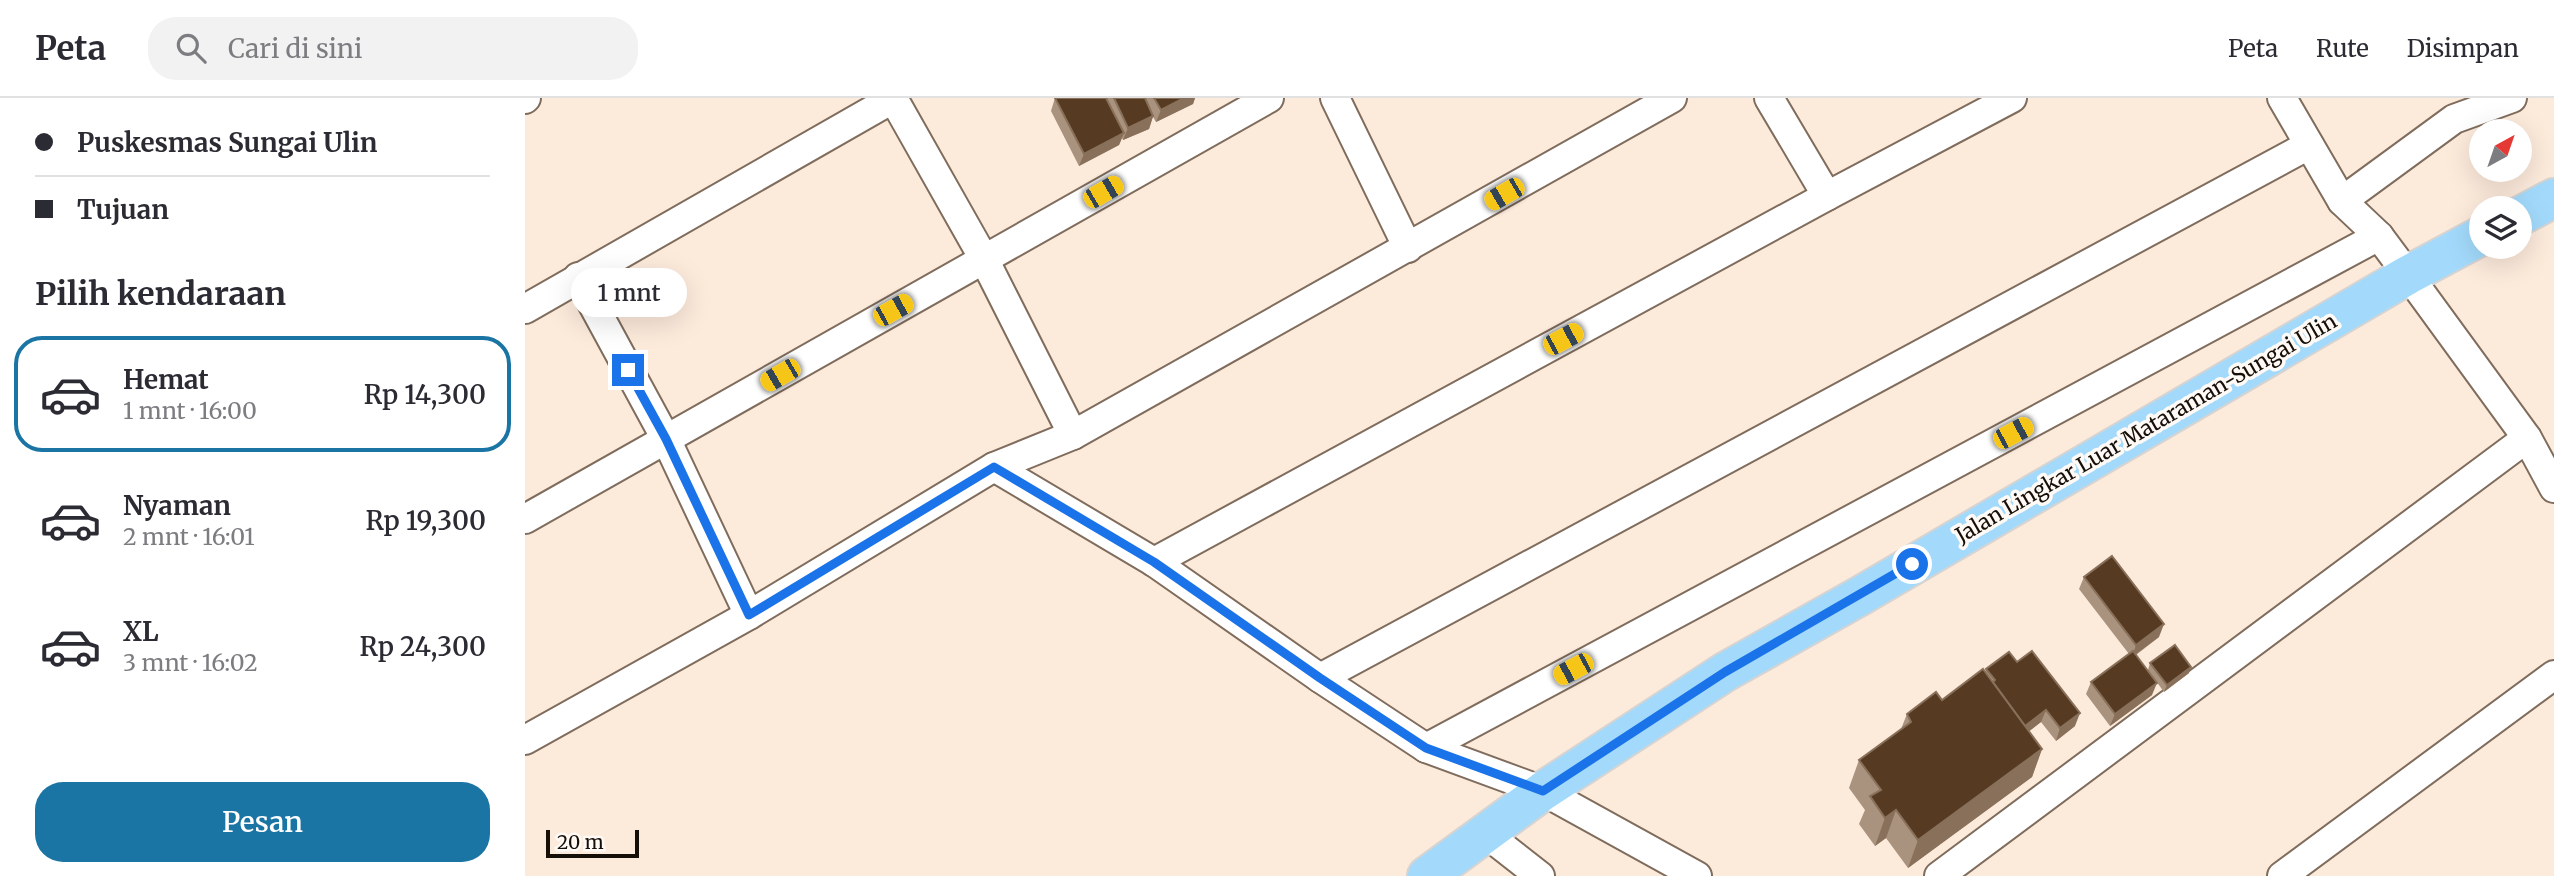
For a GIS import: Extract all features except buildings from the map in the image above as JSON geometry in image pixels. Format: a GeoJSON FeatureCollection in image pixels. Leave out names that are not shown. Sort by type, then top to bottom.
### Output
{"type":"FeatureCollection","features":[{"type":"Feature","properties":{"kind":"main road"},"geometry":{"type":"LineString","coordinates":[[2532,210],[2554,198]]}},
{"type":"Feature","properties":{"kind":"main road","name":"Jalan Lingkar Luar Mataraman-Sungai Ulin"},"geometry":{"type":"LineString","coordinates":[[1427,876],[1543,791],[1725,672],[1860,596],[2408,275],[2469,242]]}},
{"type":"Feature","properties":{"kind":"street"},"geometry":{"type":"LineString","coordinates":[[525,309],[893,98],[984,259],[1073,435]]}},
{"type":"Feature","properties":{"kind":"street"},"geometry":{"type":"LineString","coordinates":[[525,519],[1269,98]]}},
{"type":"Feature","properties":{"kind":"street"},"geometry":{"type":"LineString","coordinates":[[1335,98],[1408,248]]}},
{"type":"Feature","properties":{"kind":"street"},"geometry":{"type":"LineString","coordinates":[[525,740],[749,615],[994,467],[1073,435],[1672,98]]}},
{"type":"Feature","properties":{"kind":"street"},"geometry":{"type":"LineString","coordinates":[[1769,98],[1827,195]]}},
{"type":"Feature","properties":{"kind":"street"},"geometry":{"type":"LineString","coordinates":[[1154,562],[1827,195],[2012,98]]}},
{"type":"Feature","properties":{"kind":"street"},"geometry":{"type":"LineString","coordinates":[[2282,98],[2342,201],[2379,236],[2408,275],[2527,438],[2554,488]]}},
{"type":"Feature","properties":{"kind":"street"},"geometry":{"type":"LineString","coordinates":[[2342,201],[2454,118],[2478,104],[2512,98]]}},
{"type":"Feature","properties":{"kind":"street"},"geometry":{"type":"LineString","coordinates":[[1320,678],[2309,145]]}},
{"type":"Feature","properties":{"kind":"street"},"geometry":{"type":"LineString","coordinates":[[1426,748],[2379,236]]}},
{"type":"Feature","properties":{"kind":"street"},"geometry":{"type":"LineString","coordinates":[[577,277],[666,439],[749,615]]}},
{"type":"Feature","properties":{"kind":"street"},"geometry":{"type":"LineString","coordinates":[[1939,876],[2527,438]]}},
{"type":"Feature","properties":{"kind":"street"},"geometry":{"type":"LineString","coordinates":[[994,467],[1154,562],[1426,748],[1543,791],[1697,876]]}},
{"type":"Feature","properties":{"kind":"street"},"geometry":{"type":"LineString","coordinates":[[2282,876],[2554,675]]}},
{"type":"Feature","properties":{"kind":"street"},"geometry":{"type":"LineString","coordinates":[[1485,833],[1540,876]]}},
{"type":"Feature","properties":{"kind":"route"},"geometry":{"type":"LineString","coordinates":[[628,370],[666,439],[749,615],[994,467],[1154,562],[1426,748],[1543,791],[1725,672],[1912,564]]}}]}
